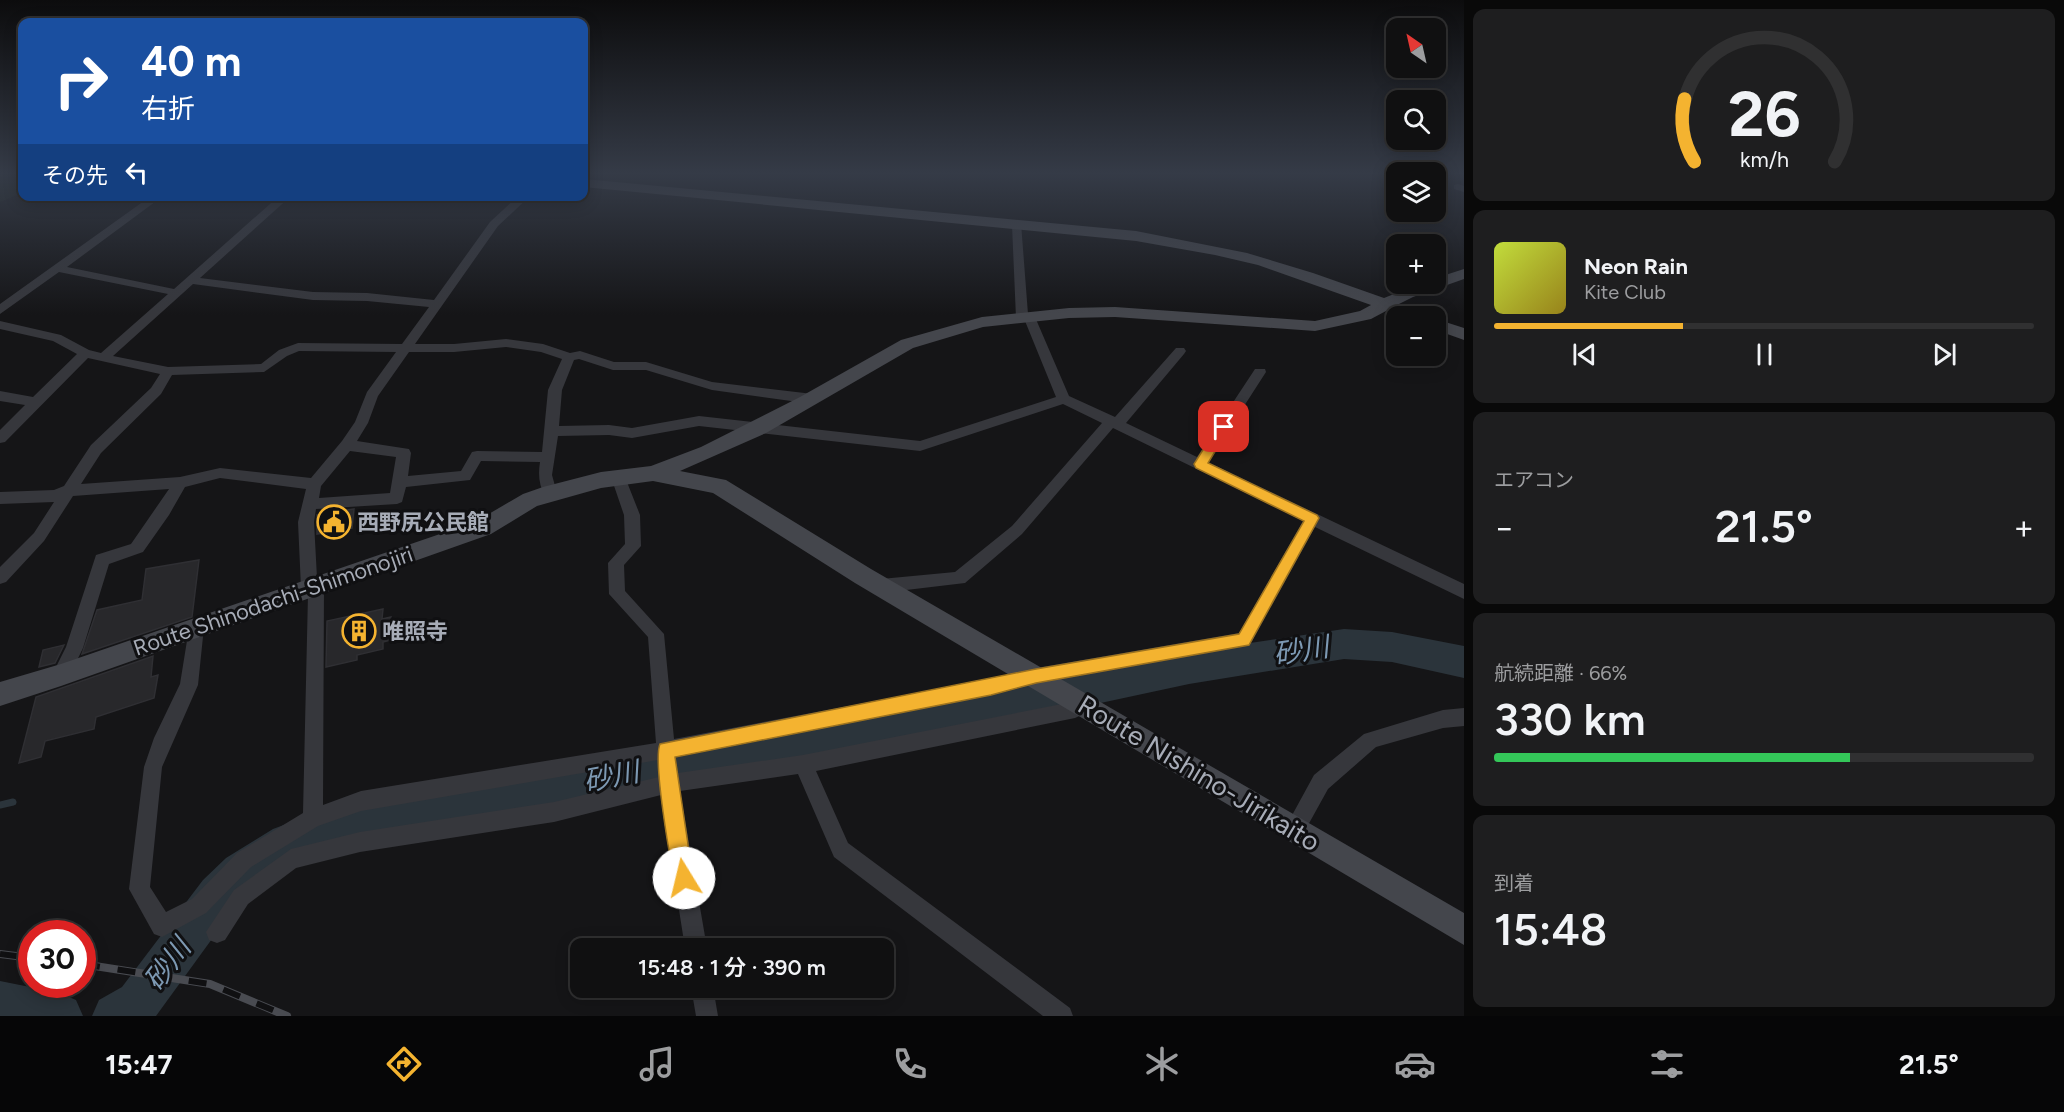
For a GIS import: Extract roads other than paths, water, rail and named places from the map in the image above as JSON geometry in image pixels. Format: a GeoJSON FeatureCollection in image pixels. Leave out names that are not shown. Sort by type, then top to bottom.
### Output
{"type":"FeatureCollection","features":[{"type":"Feature","properties":{"kind":"main road"},"geometry":{"type":"LineString","coordinates":[[970,220],[1136,236],[1193,245],[1242,256],[1284,269],[1387,306]]}},
{"type":"Feature","properties":{"kind":"main road","name":"Route Shinodachi-Shimonojiri"},"geometry":{"type":"LineString","coordinates":[[0,694],[61,675],[483,528],[530,500],[550,493],[618,477],[653,472],[708,452],[813,399],[907,344],[982,322],[1115,312],[1315,326],[1365,315],[1407,293],[1464,274]]}},
{"type":"Feature","properties":{"kind":"main road"},"geometry":{"type":"LineString","coordinates":[[1446,328],[1464,334]]}},
{"type":"Feature","properties":{"kind":"main road"},"geometry":{"type":"LineString","coordinates":[[708,452],[719,486]]}},
{"type":"Feature","properties":{"kind":"main road","name":"Route Nishino-Jirikaito"},"geometry":{"type":"LineString","coordinates":[[653,472],[719,486],[746,505],[881,586],[1464,930]]}},
{"type":"Feature","properties":{"kind":"street"},"geometry":{"type":"LineString","coordinates":[[0,310],[125,220]]}},
{"type":"Feature","properties":{"kind":"street"},"geometry":{"type":"LineString","coordinates":[[103,358],[259,220]]}},
{"type":"Feature","properties":{"kind":"street"},"geometry":{"type":"LineString","coordinates":[[313,818],[313,586],[306,550],[314,484],[347,445],[361,423],[372,395],[498,220]]}},
{"type":"Feature","properties":{"kind":"street"},"geometry":{"type":"LineString","coordinates":[[1017,225],[1026,317],[1064,399],[1464,592]]}},
{"type":"Feature","properties":{"kind":"street"},"geometry":{"type":"LineString","coordinates":[[58,269],[178,292]]}},
{"type":"Feature","properties":{"kind":"street"},"geometry":{"type":"LineString","coordinates":[[193,281],[313,296],[368,297],[439,304]]}},
{"type":"Feature","properties":{"kind":"street"},"geometry":{"type":"LineString","coordinates":[[0,325],[57,338],[85,353],[103,358],[168,371],[264,368],[283,353],[298,347],[454,348],[506,343],[543,348],[569,357],[580,355],[613,366],[646,366],[712,386],[813,399]]}},
{"type":"Feature","properties":{"kind":"street"},"geometry":{"type":"LineString","coordinates":[[881,586],[959,578],[1017,530],[1180,351]]}},
{"type":"Feature","properties":{"kind":"street"},"geometry":{"type":"LineString","coordinates":[[0,438],[85,353]]}},
{"type":"Feature","properties":{"kind":"street"},"geometry":{"type":"LineString","coordinates":[[550,493],[545,475],[552,431],[555,390],[569,357]]}},
{"type":"Feature","properties":{"kind":"street"},"geometry":{"type":"LineString","coordinates":[[0,577],[39,537],[96,449],[156,391],[168,371]]}},
{"type":"Feature","properties":{"kind":"street"},"geometry":{"type":"LineString","coordinates":[[1200,464],[1260,372]]}},
{"type":"Feature","properties":{"kind":"street"},"geometry":{"type":"LineString","coordinates":[[0,396],[36,402]]}},
{"type":"Feature","properties":{"kind":"street"},"geometry":{"type":"LineString","coordinates":[[552,431],[609,430],[632,433],[699,421],[920,446],[1064,399]]}},
{"type":"Feature","properties":{"kind":"street"},"geometry":{"type":"LineString","coordinates":[[310,504],[397,498],[404,453],[347,445]]}},
{"type":"Feature","properties":{"kind":"street"},"geometry":{"type":"LineString","coordinates":[[400,482],[465,476],[477,456],[547,457]]}},
{"type":"Feature","properties":{"kind":"street"},"geometry":{"type":"LineString","coordinates":[[0,498],[55,496],[67,491],[180,483],[220,473],[314,484]]}},
{"type":"Feature","properties":{"kind":"street"},"geometry":{"type":"LineString","coordinates":[[618,477],[632,515],[633,546],[616,563],[617,594],[656,634],[667,767],[694,938]]}},
{"type":"Feature","properties":{"kind":"street"},"geometry":{"type":"LineString","coordinates":[[61,675],[74,648],[102,560],[137,548],[164,511],[180,483]]}},
{"type":"Feature","properties":{"kind":"street"},"geometry":{"type":"LineString","coordinates":[[196,627],[189,685],[161,744],[153,767],[140,878],[139,889],[162,926],[198,906],[244,860],[313,818],[362,801],[667,767],[991,687],[1244,640],[1312,518]]}},
{"type":"Feature","properties":{"kind":"street"},"geometry":{"type":"LineString","coordinates":[[217,932],[241,897],[291,859],[360,842],[554,812],[667,767],[705,777],[803,764],[1075,710],[1079,702]]}},
{"type":"Feature","properties":{"kind":"street"},"geometry":{"type":"LineString","coordinates":[[1292,828],[1295,829],[1321,782],[1371,740],[1443,719],[1464,717]]}},
{"type":"Feature","properties":{"kind":"street"},"geometry":{"type":"LineString","coordinates":[[803,764],[841,850],[1062,1016]]}},
{"type":"Feature","properties":{"kind":"street"},"geometry":{"type":"LineString","coordinates":[[704,998],[706,1016]]}},
{"type":"Feature","properties":{"kind":"waterway","name":"砂川"},"geometry":{"type":"LineString","coordinates":[[115,1016],[138,1003],[218,895],[241,873],[287,843],[329,828],[1040,699],[1189,668],[1344,644],[1392,647],[1464,662]]}},
{"type":"Feature","properties":{"kind":"waterway"},"geometry":{"type":"LineString","coordinates":[[0,805],[13,802]]}},
{"type":"Feature","properties":{"kind":"waterway","name":"砂川"},"geometry":{"type":"LineString","coordinates":[[0,1004],[60,1016]]}},
{"type":"Feature","properties":{"kind":"railway"},"geometry":{"type":"LineString","coordinates":[[0,954],[18,956]]}},
{"type":"Feature","properties":{"kind":"railway"},"geometry":{"type":"LineString","coordinates":[[96,966],[210,984],[287,1016]]}},
{"type":"Feature","properties":{"kind":"place","name":"西野尻公民館"},"geometry":{"type":"Point","coordinates":[334,522]}},
{"type":"Feature","properties":{"kind":"place","name":"唯照寺"},"geometry":{"type":"Point","coordinates":[359,631]}}]}
